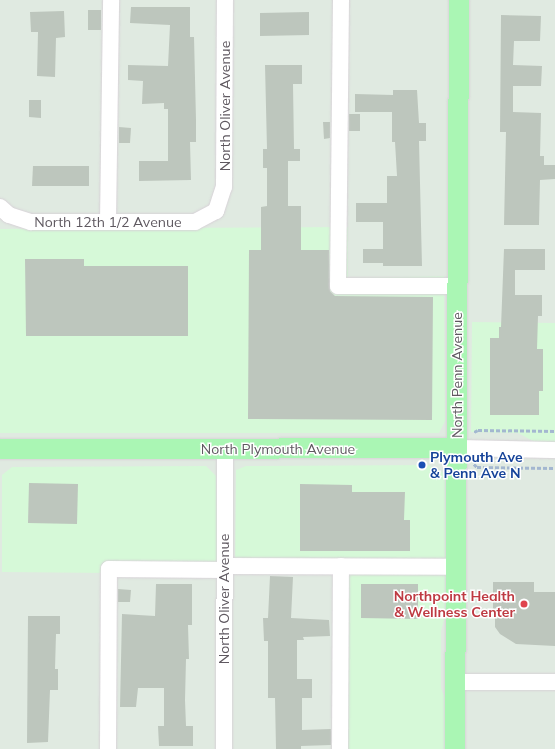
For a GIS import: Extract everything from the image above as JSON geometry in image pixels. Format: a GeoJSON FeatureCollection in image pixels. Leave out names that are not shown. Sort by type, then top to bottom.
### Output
{"type":"FeatureCollection","features":[{"type":"Feature","properties":{"kind":"main road","name":"North Penn Avenue"},"geometry":{"type":"LineString","coordinates":[[455,749],[459,0]]}},
{"type":"Feature","properties":{"kind":"main road","name":"North Plymouth Avenue"},"geometry":{"type":"LineString","coordinates":[[0,449],[456,448]]}},
{"type":"Feature","properties":{"kind":"street"},"geometry":{"type":"LineString","coordinates":[[108,222],[111,0]]}},
{"type":"Feature","properties":{"kind":"street","name":"North Oliver Avenue"},"geometry":{"type":"LineString","coordinates":[[216,211],[224,187],[225,0]]}},
{"type":"Feature","properties":{"kind":"street"},"geometry":{"type":"LineString","coordinates":[[341,0],[338,286],[457,286]]}},
{"type":"Feature","properties":{"kind":"street","name":"North 12th 1/2 Avenue"},"geometry":{"type":"LineString","coordinates":[[1,208],[9,215],[31,222],[195,222],[216,211]]}},
{"type":"Feature","properties":{"kind":"street","name":"North Plymouth Avenue"},"geometry":{"type":"LineString","coordinates":[[456,448],[555,450]]}},
{"type":"Feature","properties":{"kind":"street","name":"North Oliver Avenue"},"geometry":{"type":"LineString","coordinates":[[224,749],[225,449]]}},
{"type":"Feature","properties":{"kind":"street"},"geometry":{"type":"LineString","coordinates":[[340,749],[341,566]]}},
{"type":"Feature","properties":{"kind":"street"},"geometry":{"type":"LineString","coordinates":[[108,749],[109,569],[341,566],[456,567]]}},
{"type":"Feature","properties":{"kind":"street"},"geometry":{"type":"LineString","coordinates":[[456,682],[555,682]]}},
{"type":"Feature","properties":{"kind":"shaded area"},"geometry":{"type":"Polygon","coordinates":[[[348,227],[348,278],[444,276],[445,421],[439,433],[0,433],[0,229],[348,227]]]}},
{"type":"Feature","properties":{"kind":"shaded area"},"geometry":{"type":"Polygon","coordinates":[[[472,322],[555,323],[555,442],[535,442],[518,433],[471,432],[472,322]]]}},
{"type":"Feature","properties":{"kind":"shaded area"},"geometry":{"type":"Polygon","coordinates":[[[428,465],[442,472],[448,484],[449,602],[441,631],[441,688],[448,706],[447,749],[337,749],[338,573],[235,572],[236,470],[246,466],[428,465]]]}},
{"type":"Feature","properties":{"kind":"shaded area"},"geometry":{"type":"Polygon","coordinates":[[[206,466],[216,476],[219,574],[2,572],[2,475],[12,467],[206,466]]]}},
{"type":"Feature","properties":{"kind":"building"},"geometry":{"type":"Polygon","coordinates":[[[131,7],[190,7],[190,37],[194,37],[196,120],[196,142],[190,142],[191,180],[139,181],[139,161],[168,161],[168,109],[164,109],[164,103],[142,104],[143,81],[128,80],[128,65],[168,66],[170,25],[130,23],[131,7]]]}},
{"type":"Feature","properties":{"kind":"building"},"geometry":{"type":"Polygon","coordinates":[[[88,10],[101,10],[101,30],[88,30],[88,10]]]}},
{"type":"Feature","properties":{"kind":"building"},"geometry":{"type":"Polygon","coordinates":[[[64,11],[65,37],[56,38],[55,77],[37,76],[38,32],[31,32],[30,12],[64,11]]]}},
{"type":"Feature","properties":{"kind":"building"},"geometry":{"type":"Polygon","coordinates":[[[309,12],[309,35],[260,36],[260,13],[309,12]]]}},
{"type":"Feature","properties":{"kind":"building"},"geometry":{"type":"Polygon","coordinates":[[[501,15],[541,16],[540,41],[514,41],[513,65],[542,66],[541,86],[513,86],[513,112],[541,113],[540,156],[544,156],[544,165],[555,165],[555,179],[540,180],[539,225],[504,225],[506,132],[500,132],[501,15]]]}},
{"type":"Feature","properties":{"kind":"building"},"geometry":{"type":"Polygon","coordinates":[[[265,65],[302,65],[302,84],[293,84],[294,149],[300,149],[300,161],[288,161],[288,206],[301,206],[301,250],[329,250],[330,291],[335,296],[433,297],[432,420],[248,419],[249,250],[261,250],[261,207],[267,206],[267,168],[263,168],[263,149],[267,149],[265,65]]]}},
{"type":"Feature","properties":{"kind":"building"},"geometry":{"type":"Polygon","coordinates":[[[393,90],[417,90],[419,123],[426,123],[426,141],[419,141],[422,266],[383,266],[383,263],[363,263],[363,249],[383,249],[383,222],[356,222],[356,203],[387,203],[387,176],[397,176],[395,142],[392,142],[392,112],[355,112],[355,94],[393,95],[393,90]]]}},
{"type":"Feature","properties":{"kind":"building"},"geometry":{"type":"Polygon","coordinates":[[[29,100],[41,100],[41,118],[29,117],[29,100]]]}},
{"type":"Feature","properties":{"kind":"building"},"geometry":{"type":"Polygon","coordinates":[[[349,114],[360,114],[360,131],[349,131],[349,114]]]}},
{"type":"Feature","properties":{"kind":"building"},"geometry":{"type":"Polygon","coordinates":[[[323,122],[330,122],[330,138],[324,139],[323,122]]]}},
{"type":"Feature","properties":{"kind":"building"},"geometry":{"type":"Polygon","coordinates":[[[119,127],[131,128],[130,143],[119,143],[119,127]]]}},
{"type":"Feature","properties":{"kind":"building"},"geometry":{"type":"Polygon","coordinates":[[[33,166],[89,166],[89,186],[32,186],[33,166]]]}},
{"type":"Feature","properties":{"kind":"building"},"geometry":{"type":"Polygon","coordinates":[[[504,249],[545,249],[545,270],[515,270],[515,295],[542,295],[542,316],[538,316],[537,349],[543,349],[543,391],[539,391],[539,415],[490,415],[490,338],[499,338],[499,327],[501,327],[504,249]]]}},
{"type":"Feature","properties":{"kind":"building"},"geometry":{"type":"Polygon","coordinates":[[[25,259],[84,259],[84,266],[188,266],[188,336],[26,336],[25,259]]]}},
{"type":"Feature","properties":{"kind":"building"},"geometry":{"type":"Polygon","coordinates":[[[29,483],[78,484],[77,524],[28,523],[29,483]]]}},
{"type":"Feature","properties":{"kind":"building"},"geometry":{"type":"Polygon","coordinates":[[[300,484],[352,485],[352,492],[405,492],[404,520],[410,520],[410,551],[300,551],[300,484]]]}},
{"type":"Feature","properties":{"kind":"building"},"geometry":{"type":"Polygon","coordinates":[[[270,576],[293,577],[291,618],[329,620],[330,636],[303,637],[304,640],[297,640],[297,679],[312,679],[312,698],[302,698],[302,730],[331,729],[331,745],[301,746],[301,749],[276,749],[275,698],[268,698],[268,641],[264,641],[263,618],[268,618],[270,576]]]}},
{"type":"Feature","properties":{"kind":"building","name":"Northpoint Health & Wellness Center"},"geometry":{"type":"Polygon","coordinates":[[[493,582],[534,582],[534,592],[555,592],[555,646],[516,644],[500,634],[495,627],[495,616],[493,616],[493,582]]]}},
{"type":"Feature","properties":{"kind":"building"},"geometry":{"type":"Polygon","coordinates":[[[156,584],[192,584],[192,625],[188,625],[189,659],[186,659],[185,700],[186,726],[193,726],[193,746],[159,746],[158,726],[164,726],[164,688],[138,688],[136,707],[120,707],[122,614],[155,616],[156,584]]]}},
{"type":"Feature","properties":{"kind":"building"},"geometry":{"type":"Polygon","coordinates":[[[361,584],[418,584],[418,619],[361,618],[361,584]]]}},
{"type":"Feature","properties":{"kind":"building"},"geometry":{"type":"Polygon","coordinates":[[[118,589],[131,590],[130,602],[118,602],[118,589]]]}},
{"type":"Feature","properties":{"kind":"building"},"geometry":{"type":"Polygon","coordinates":[[[28,616],[60,616],[60,634],[56,634],[55,669],[58,669],[58,690],[50,690],[48,742],[27,743],[28,616]]]}},
{"type":"Feature","properties":{"kind":"place","name":"Plymouth Ave & Penn Ave N"},"geometry":{"type":"Point","coordinates":[422,465]}},
{"type":"Feature","properties":{"kind":"place","name":"Northpoint Health & Wellness Center"},"geometry":{"type":"Point","coordinates":[524,604]}}]}
